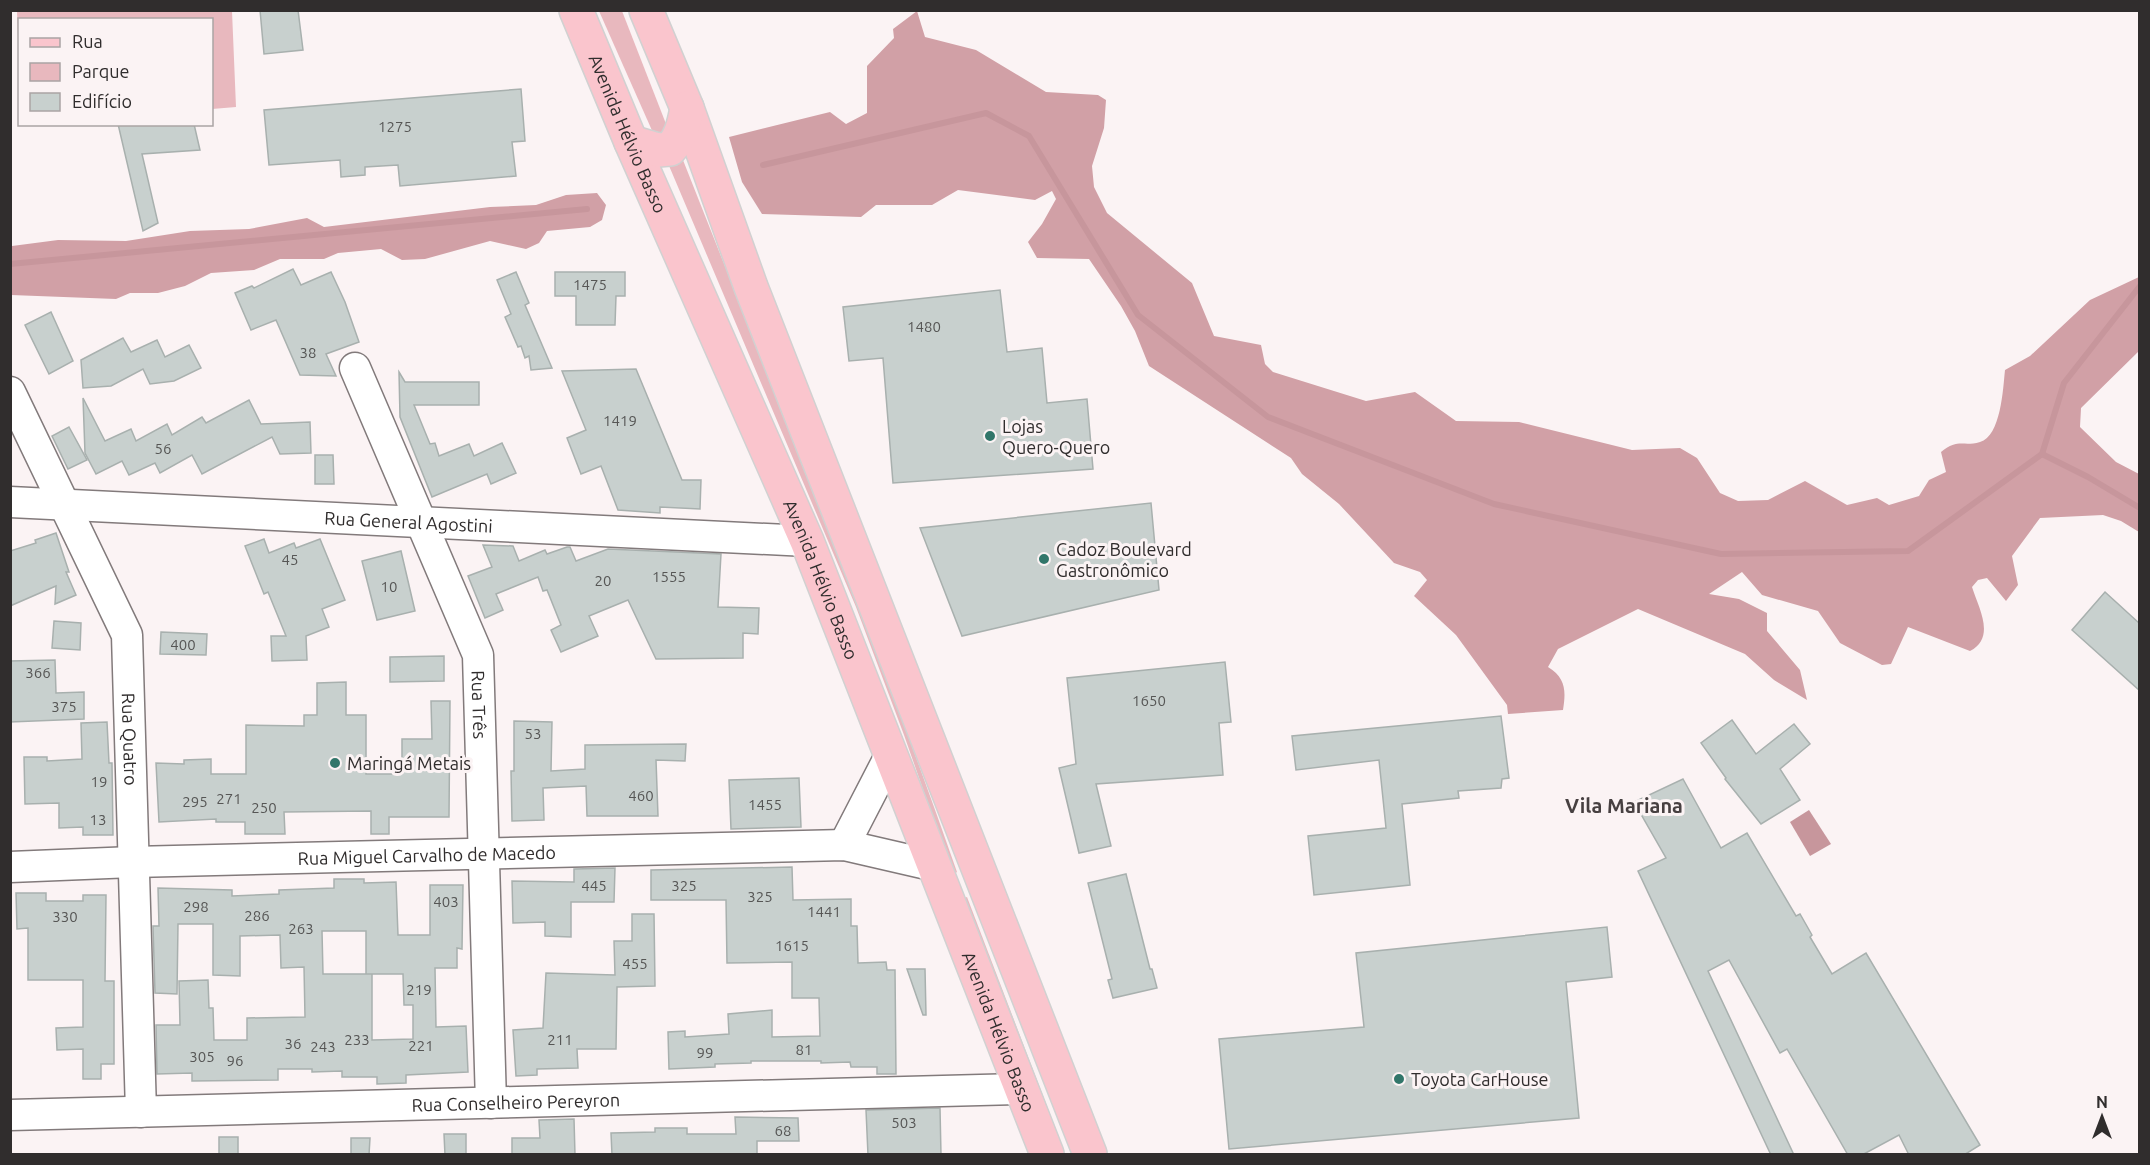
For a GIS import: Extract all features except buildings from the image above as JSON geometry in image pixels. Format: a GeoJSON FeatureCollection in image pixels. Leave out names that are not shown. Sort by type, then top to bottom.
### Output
{"type":"FeatureCollection","features":[{"type":"Feature","properties":{"kind":"main road","name":"Avenida Hélvio Basso"},"geometry":{"type":"LineString","coordinates":[[576,10],[631,142],[807,541],[1047,1155]]}},
{"type":"Feature","properties":{"kind":"main road"},"geometry":{"type":"LineString","coordinates":[[646,10],[687,108],[750,287],[1090,1155]]}},
{"type":"Feature","properties":{"kind":"main road"},"geometry":{"type":"LineString","coordinates":[[631,142],[658,150],[670,149],[677,142],[684,126],[687,108]]}},
{"type":"Feature","properties":{"kind":"street","name":"Rua Três"},"geometry":{"type":"LineString","coordinates":[[355,368],[478,654],[491,1102]]}},
{"type":"Feature","properties":{"kind":"street","name":"Rua Quatro"},"geometry":{"type":"LineString","coordinates":[[10,392],[127,635],[141,1112]]}},
{"type":"Feature","properties":{"kind":"street","name":"Rua General Agostini"},"geometry":{"type":"LineString","coordinates":[[10,502],[807,541]]}},
{"type":"Feature","properties":{"kind":"street"},"geometry":{"type":"LineString","coordinates":[[844,845],[891,754]]}},
{"type":"Feature","properties":{"kind":"street","name":"Rua Miguel Carvalho de Macedo"},"geometry":{"type":"LineString","coordinates":[[10,867],[844,845],[935,866]]}},
{"type":"Feature","properties":{"kind":"street","name":"Rua Conselheiro Pereyron"},"geometry":{"type":"LineString","coordinates":[[10,1115],[1020,1089]]}},
{"type":"Feature","properties":{"kind":"green space"},"geometry":{"type":"Polygon","coordinates":[[[17,11],[232,11],[236,107],[213,109],[213,18],[18,18],[18,40],[17,11]]]}},
{"type":"Feature","properties":{"kind":"green space"},"geometry":{"type":"Polygon","coordinates":[[[599,11],[622,11],[668,129],[668,136],[654,135],[599,11]]]}},
{"type":"Feature","properties":{"kind":"green space"},"geometry":{"type":"Polygon","coordinates":[[[681,155],[892,691],[957,872],[953,875],[856,607],[667,161],[681,155]]]}},
{"type":"Feature","properties":{"kind":"green space"},"geometry":{"type":"Polygon","coordinates":[[[967,897],[1053,1122],[1049,1124],[962,899],[967,897]]]}},
{"type":"Feature","properties":{"kind":"shaded area"},"geometry":{"type":"Polygon","coordinates":[[[917,11],[925,37],[976,50],[1046,92],[1098,95],[1106,100],[1104,128],[1092,166],[1094,187],[1107,213],[1192,283],[1214,336],[1261,345],[1265,364],[1273,372],[1366,401],[1415,392],[1456,421],[1519,422],[1632,450],[1680,448],[1697,458],[1720,493],[1738,501],[1768,500],[1805,481],[1847,505],[1877,498],[1889,505],[1919,496],[1929,480],[1946,472],[1941,452],[1952,445],[1980,442],[1992,431],[2000,411],[2005,370],[2030,356],[2090,300],[2139,277],[2139,351],[2081,408],[2080,427],[2116,462],[2139,474],[2139,532],[2121,521],[2103,515],[2040,518],[2012,556],[2018,585],[2006,601],[1987,578],[1978,580],[1972,587],[1984,630],[1978,645],[1970,651],[1908,627],[1891,664],[1882,665],[1840,643],[1818,611],[1762,595],[1742,572],[1709,594],[1739,599],[1767,613],[1767,631],[1800,670],[1807,700],[1774,680],[1745,654],[1638,609],[1558,649],[1548,667],[1561,680],[1564,697],[1563,710],[1508,714],[1507,705],[1456,635],[1414,596],[1427,580],[1420,572],[1394,563],[1339,504],[1302,474],[1291,458],[1149,366],[1135,331],[1121,306],[1089,259],[1037,258],[1028,242],[1042,224],[1056,199],[1052,191],[1035,200],[958,190],[932,205],[876,205],[861,217],[762,214],[742,182],[729,137],[830,112],[846,124],[867,113],[867,66],[894,38],[893,29],[917,11]]]}},
{"type":"Feature","properties":{"kind":"shaded area"},"geometry":{"type":"Polygon","coordinates":[[[597,193],[606,205],[602,220],[590,227],[547,231],[539,243],[526,249],[490,241],[425,259],[402,260],[381,249],[338,253],[324,259],[280,259],[254,270],[211,273],[185,286],[158,293],[130,293],[116,299],[11,295],[12,246],[58,240],[126,241],[190,231],[249,229],[307,218],[324,227],[490,207],[536,205],[566,195],[597,193]]]}},
{"type":"Feature","properties":{"kind":"shaded area"},"geometry":{"type":"Polygon","coordinates":[[[1809,810],[1831,844],[1810,856],[1790,822],[1809,810]]]}},
{"type":"Feature","properties":{"kind":"waterway"},"geometry":{"type":"LineString","coordinates":[[763,165],[986,113],[1029,136],[1138,315],[1268,417],[1494,504],[1721,554],[1908,551],[2042,454],[2064,383],[2140,286]]}},
{"type":"Feature","properties":{"kind":"waterway"},"geometry":{"type":"LineString","coordinates":[[10,264],[587,209]]}},
{"type":"Feature","properties":{"kind":"waterway"},"geometry":{"type":"LineString","coordinates":[[2042,454],[2088,477],[2140,508]]}},
{"type":"Feature","properties":{"kind":"place","name":"Lojas Quero-Quero"},"geometry":{"type":"Point","coordinates":[990,436]}},
{"type":"Feature","properties":{"kind":"place","name":"Cadoz Boulevard Gastronômico"},"geometry":{"type":"Point","coordinates":[1044,559]}},
{"type":"Feature","properties":{"kind":"place","name":"Maringá Metais"},"geometry":{"type":"Point","coordinates":[335,763]}},
{"type":"Feature","properties":{"kind":"place","name":"Toyota CarHouse"},"geometry":{"type":"Point","coordinates":[1399,1079]}},
{"type":"Feature","properties":{"kind":"district","name":"Vila Mariana"},"geometry":{"type":"Point","coordinates":[1624,805]}}]}
